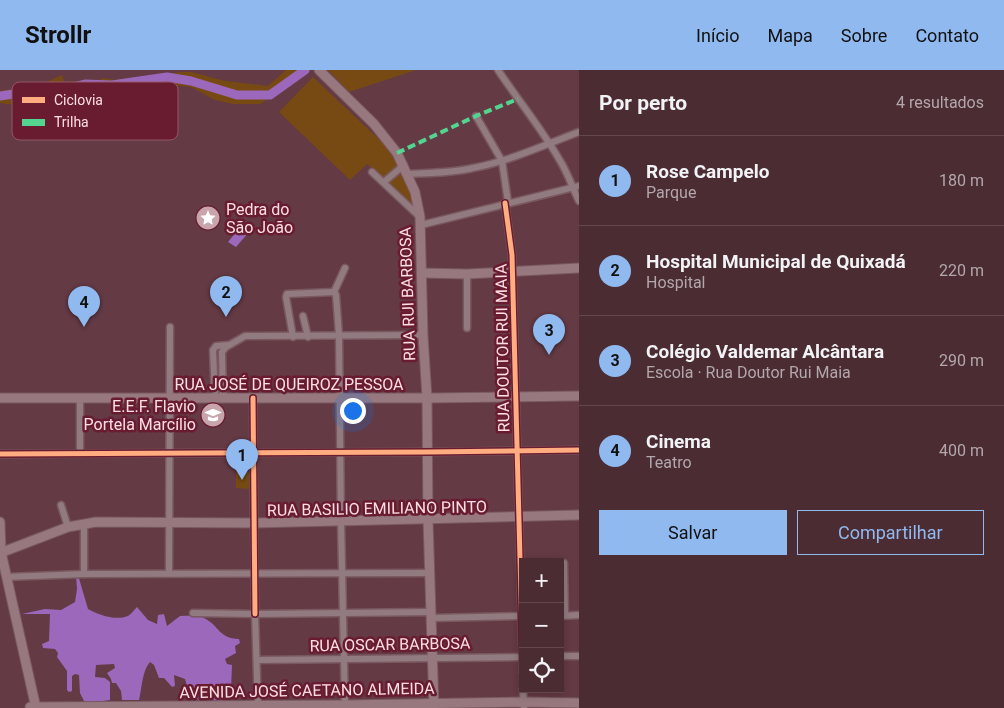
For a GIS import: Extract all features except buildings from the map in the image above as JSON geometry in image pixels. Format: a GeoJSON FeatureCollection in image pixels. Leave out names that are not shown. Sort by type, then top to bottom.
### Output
{"type":"FeatureCollection","features":[{"type":"Feature","properties":{"kind":"main road","name":"RUA RUI BARBOSA"},"geometry":{"type":"LineString","coordinates":[[319,70],[374,124],[397,153],[414,192],[420,221],[423,335],[428,398],[428,520],[434,706]]}},
{"type":"Feature","properties":{"kind":"main road"},"geometry":{"type":"LineString","coordinates":[[422,273],[467,274],[512,270],[579,268]]}},
{"type":"Feature","properties":{"kind":"main road","name":"RUA JOSÉ DE QUEIROZ PESSOA"},"geometry":{"type":"LineString","coordinates":[[0,398],[170,399],[579,396]]}},
{"type":"Feature","properties":{"kind":"main road","name":"RUA BASILIO EMILIANO PINTO"},"geometry":{"type":"LineString","coordinates":[[0,553],[68,527],[96,522],[255,523],[579,515]]}},
{"type":"Feature","properties":{"kind":"main road"},"geometry":{"type":"LineString","coordinates":[[0,525],[0,553],[3,577],[33,708]]}},
{"type":"Feature","properties":{"kind":"main road","name":"AVENIDA JOSÉ CAETANO ALMEIDA"},"geometry":{"type":"LineString","coordinates":[[33,708],[345,707],[524,705],[579,702]]}},
{"type":"Feature","properties":{"kind":"street"},"geometry":{"type":"LineString","coordinates":[[498,70],[576,186],[579,202]]}},
{"type":"Feature","properties":{"kind":"street","name":"RUA DOUTOR RUI MAIA"},"geometry":{"type":"LineString","coordinates":[[476,116],[502,161],[511,243],[521,603]]}},
{"type":"Feature","properties":{"kind":"street"},"geometry":{"type":"LineString","coordinates":[[384,182],[406,170],[454,171],[502,161],[579,132]]}},
{"type":"Feature","properties":{"kind":"street"},"geometry":{"type":"LineString","coordinates":[[372,172],[384,182],[420,221],[576,186]]}},
{"type":"Feature","properties":{"kind":"street"},"geometry":{"type":"LineString","coordinates":[[345,268],[334,292],[336,295],[339,336],[345,707]]}},
{"type":"Feature","properties":{"kind":"street"},"geometry":{"type":"LineString","coordinates":[[467,274],[467,328]]}},
{"type":"Feature","properties":{"kind":"street"},"geometry":{"type":"LineString","coordinates":[[292,337],[286,296],[289,294],[310,296],[334,292]]}},
{"type":"Feature","properties":{"kind":"street"},"geometry":{"type":"LineString","coordinates":[[303,316],[308,337]]}},
{"type":"Feature","properties":{"kind":"street"},"geometry":{"type":"LineString","coordinates":[[169,573],[170,327]]}},
{"type":"Feature","properties":{"kind":"street"},"geometry":{"type":"LineString","coordinates":[[219,398],[223,350],[248,336],[423,335]]}},
{"type":"Feature","properties":{"kind":"street"},"geometry":{"type":"LineString","coordinates":[[219,398],[213,350],[219,345],[230,345]]}},
{"type":"Feature","properties":{"kind":"street"},"geometry":{"type":"LineString","coordinates":[[80,398],[80,453]]}},
{"type":"Feature","properties":{"kind":"street"},"geometry":{"type":"LineString","coordinates":[[253,398],[258,707]]}},
{"type":"Feature","properties":{"kind":"street"},"geometry":{"type":"LineString","coordinates":[[0,454],[579,450]]}},
{"type":"Feature","properties":{"kind":"street"},"geometry":{"type":"LineString","coordinates":[[61,505],[68,527]]}},
{"type":"Feature","properties":{"kind":"street"},"geometry":{"type":"LineString","coordinates":[[84,524],[84,574]]}},
{"type":"Feature","properties":{"kind":"street"},"geometry":{"type":"LineString","coordinates":[[3,577],[256,572],[342,574],[430,573]]}},
{"type":"Feature","properties":{"kind":"street"},"geometry":{"type":"LineString","coordinates":[[193,613],[519,616]]}},
{"type":"Feature","properties":{"kind":"street"},"geometry":{"type":"LineString","coordinates":[[564,616],[579,616]]}},
{"type":"Feature","properties":{"kind":"street"},"geometry":{"type":"LineString","coordinates":[[564,656],[579,656]]}},
{"type":"Feature","properties":{"kind":"street","name":"RUA OSCAR BARBOSA"},"geometry":{"type":"LineString","coordinates":[[257,660],[519,657]]}},
{"type":"Feature","properties":{"kind":"shaded area"},"geometry":{"type":"Polygon","coordinates":[[[286,70],[311,70],[260,104],[233,104],[215,100],[191,87],[178,86],[178,82],[85,82],[86,80],[98,81],[103,78],[115,80],[191,72],[225,81],[268,86],[286,70]]]}},
{"type":"Feature","properties":{"kind":"shaded area"},"geometry":{"type":"Polygon","coordinates":[[[328,70],[416,70],[349,92],[328,70]]]}},
{"type":"Feature","properties":{"kind":"shaded area"},"geometry":{"type":"Polygon","coordinates":[[[62,75],[64,82],[47,82],[62,75]]]}},
{"type":"Feature","properties":{"kind":"shaded area"},"geometry":{"type":"Polygon","coordinates":[[[313,77],[385,145],[401,165],[384,180],[367,164],[350,180],[279,112],[313,77]]]}},
{"type":"Feature","properties":{"kind":"shaded area"},"geometry":{"type":"Polygon","coordinates":[[[12,89],[12,104],[0,103],[0,91],[12,89]]]}},
{"type":"Feature","properties":{"kind":"shaded area"},"geometry":{"type":"Polygon","coordinates":[[[403,170],[412,193],[415,210],[388,183],[403,170]]]}},
{"type":"Feature","properties":{"kind":"shaded area"},"geometry":{"type":"Polygon","coordinates":[[[241,226],[249,232],[236,247],[228,242],[241,226]]]}},
{"type":"Feature","properties":{"kind":"shaded area"},"geometry":{"type":"Polygon","coordinates":[[[249,472],[249,489],[236,488],[236,473],[249,472]]]}},
{"type":"Feature","properties":{"kind":"shaded area"},"geometry":{"type":"Polygon","coordinates":[[[76,575],[78,575],[88,609],[107,617],[118,618],[128,616],[137,607],[148,620],[157,624],[158,615],[164,614],[167,626],[180,616],[198,616],[209,621],[223,634],[239,639],[240,643],[235,646],[236,653],[225,659],[227,664],[232,665],[231,690],[222,688],[223,701],[191,699],[185,679],[174,675],[175,686],[172,687],[164,678],[159,678],[154,665],[150,662],[144,675],[139,700],[122,700],[121,691],[116,683],[112,683],[107,673],[115,668],[114,664],[96,665],[95,677],[105,678],[110,682],[110,700],[89,703],[84,701],[80,693],[79,675],[75,674],[72,676],[72,691],[69,692],[67,690],[67,671],[57,657],[58,653],[55,649],[43,648],[42,644],[49,641],[50,614],[22,614],[45,609],[61,610],[75,602],[77,589],[76,575]]]}},
{"type":"Feature","properties":{"kind":"waterway"},"geometry":{"type":"LineString","coordinates":[[133,82],[167,77],[191,81],[237,95],[270,95],[305,70]]}},
{"type":"Feature","properties":{"kind":"waterway"},"geometry":{"type":"LineString","coordinates":[[0,96],[12,94]]}},
{"type":"Feature","properties":{"kind":"marked path"},"geometry":{"type":"LineString","coordinates":[[397,153],[476,116],[518,99]]}},
{"type":"Feature","properties":{"kind":"cycle path"},"geometry":{"type":"LineString","coordinates":[[505,203],[512,255],[522,648]]}},
{"type":"Feature","properties":{"kind":"cycle path"},"geometry":{"type":"LineString","coordinates":[[253,398],[255,614]]}},
{"type":"Feature","properties":{"kind":"cycle path"},"geometry":{"type":"LineString","coordinates":[[0,454],[579,450]]}},
{"type":"Feature","properties":{"kind":"place","name":"Pedra do São João"},"geometry":{"type":"Point","coordinates":[208,218]}},
{"type":"Feature","properties":{"kind":"place","name":"Hospital Municipal de Quixadá"},"geometry":{"type":"Point","coordinates":[226,317]}},
{"type":"Feature","properties":{"kind":"place","name":"Cinema"},"geometry":{"type":"Point","coordinates":[84,327]}},
{"type":"Feature","properties":{"kind":"place","name":"Colégio Valdemar Alcântara"},"geometry":{"type":"Point","coordinates":[549,355]}},
{"type":"Feature","properties":{"kind":"place","name":"E.E.F. Flavio Portela Marcílio"},"geometry":{"type":"Point","coordinates":[213,415]}},
{"type":"Feature","properties":{"kind":"place","name":"Rose Campelo"},"geometry":{"type":"Point","coordinates":[242,480]}}]}
